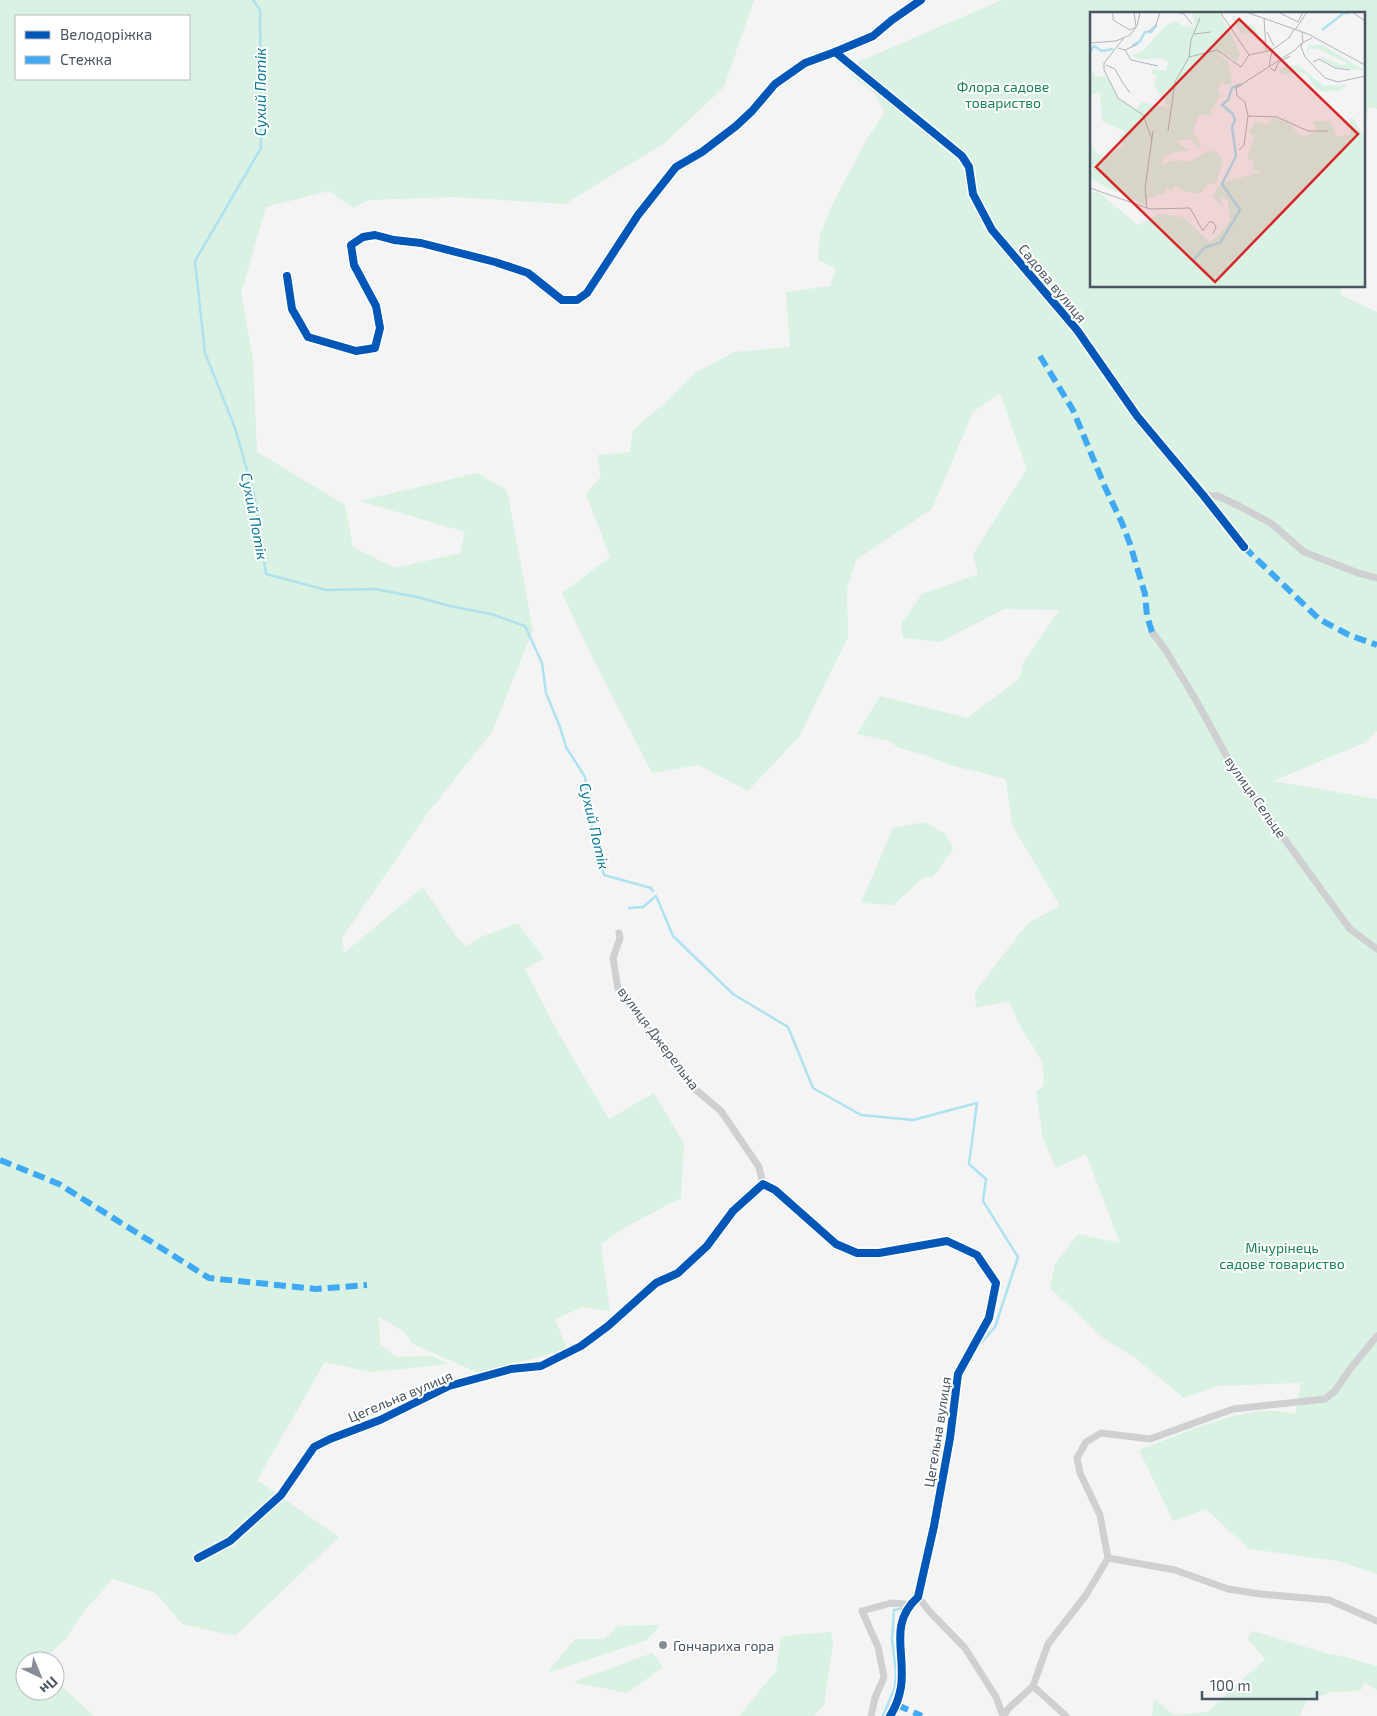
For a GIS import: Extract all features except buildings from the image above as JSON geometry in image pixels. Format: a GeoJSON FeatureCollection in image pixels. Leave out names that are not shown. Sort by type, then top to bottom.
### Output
{"type":"FeatureCollection","features":[{"type":"Feature","properties":{"kind":"street"},"geometry":{"type":"LineString","coordinates":[[287,276],[292,309],[308,337],[356,351],[375,348],[380,328],[376,306],[354,265],[352,246],[363,237],[375,235],[394,240],[421,243],[495,262],[528,273],[562,300],[577,300],[587,292],[638,214],[676,167],[702,152],[736,126],[752,112],[775,84],[797,68],[805,63],[873,36],[921,0]]}},
{"type":"Feature","properties":{"kind":"street","name":"Садова вулиця"},"geometry":{"type":"LineString","coordinates":[[835,52],[962,156],[969,167],[974,194],[992,230],[1077,330],[1137,416],[1244,547]]}},
{"type":"Feature","properties":{"kind":"street"},"geometry":{"type":"LineString","coordinates":[[1203,495],[1218,496],[1248,510],[1272,524],[1304,552],[1358,573],[1377,578]]}},
{"type":"Feature","properties":{"kind":"street","name":"вулиця Сельце"},"geometry":{"type":"LineString","coordinates":[[1152,632],[1165,649],[1197,702],[1231,764],[1256,800],[1350,929],[1377,949]]}},
{"type":"Feature","properties":{"kind":"street","name":"вулиця Джерельна"},"geometry":{"type":"LineString","coordinates":[[619,933],[620,938],[613,958],[618,989],[690,1085],[721,1111],[759,1167],[763,1184]]}},
{"type":"Feature","properties":{"kind":"street","name":"Цегельна вулиця"},"geometry":{"type":"LineString","coordinates":[[198,1558],[230,1541],[281,1495],[314,1447],[380,1420],[449,1386],[511,1369],[541,1366],[581,1346],[608,1326],[656,1283],[678,1273],[707,1246],[733,1211],[763,1184],[775,1190],[836,1244],[857,1253],[879,1253],[947,1241],[977,1255],[996,1284],[989,1318],[958,1374],[943,1477],[918,1597],[910,1604],[903,1615],[899,1635],[901,1686],[897,1705],[890,1716]]}},
{"type":"Feature","properties":{"kind":"street"},"geometry":{"type":"LineString","coordinates":[[1004,1716],[1008,1709],[1033,1686],[1048,1644],[1086,1595],[1108,1558],[1100,1514],[1080,1473],[1077,1458],[1086,1442],[1100,1432],[1150,1439],[1233,1409],[1325,1399],[1335,1391],[1377,1336]]}},
{"type":"Feature","properties":{"kind":"street"},"geometry":{"type":"LineString","coordinates":[[1108,1558],[1174,1570],[1228,1589],[1260,1594],[1329,1600],[1377,1622]]}},
{"type":"Feature","properties":{"kind":"street"},"geometry":{"type":"LineString","coordinates":[[918,1597],[965,1648],[996,1697],[1004,1716]]}},
{"type":"Feature","properties":{"kind":"street"},"geometry":{"type":"LineString","coordinates":[[871,1716],[875,1698],[884,1677],[878,1647],[862,1611],[891,1602],[906,1604]]}},
{"type":"Feature","properties":{"kind":"street"},"geometry":{"type":"LineString","coordinates":[[1033,1686],[1066,1716]]}},
{"type":"Feature","properties":{"kind":"green space"},"geometry":{"type":"Polygon","coordinates":[[[0,0],[754,0],[724,87],[666,142],[565,204],[453,197],[369,200],[353,208],[329,191],[266,207],[241,293],[253,359],[257,452],[345,505],[353,547],[395,568],[460,553],[465,532],[360,501],[477,473],[507,490],[533,630],[492,732],[427,814],[342,938],[344,953],[423,887],[458,939],[466,946],[481,937],[518,923],[544,958],[525,969],[556,1029],[609,1119],[654,1093],[684,1144],[681,1198],[629,1225],[601,1244],[610,1311],[583,1307],[555,1319],[567,1349],[510,1365],[511,1369],[485,1376],[413,1344],[404,1332],[379,1317],[380,1344],[396,1357],[431,1356],[450,1364],[371,1372],[325,1362],[257,1480],[339,1537],[235,1636],[182,1624],[156,1593],[113,1579],[85,1610],[64,1641],[52,1651],[15,1651],[15,1701],[65,1701],[65,1689],[94,1716],[0,1716],[0,0]]]}},
{"type":"Feature","properties":{"kind":"green space"},"geometry":{"type":"Polygon","coordinates":[[[1002,0],[1377,0],[1377,109],[1369,107],[1364,126],[1364,12],[1090,12],[1090,288],[1341,288],[1341,295],[1377,312],[1377,731],[1364,743],[1273,781],[1377,799],[1377,1574],[1338,1561],[1249,1549],[1206,1509],[1173,1521],[1139,1450],[1196,1428],[1237,1415],[1277,1411],[1295,1414],[1301,1383],[1217,1386],[1184,1398],[1134,1357],[1103,1338],[1050,1288],[1055,1264],[1078,1234],[1120,1243],[1086,1154],[1056,1168],[1043,1139],[1036,1092],[1044,1085],[1043,1068],[1037,1052],[1020,1026],[1009,1001],[976,1008],[975,992],[1028,923],[1060,906],[1012,825],[1006,779],[950,765],[897,747],[890,741],[857,734],[880,696],[967,718],[1019,679],[1023,663],[1059,610],[1004,609],[940,642],[903,638],[901,624],[922,594],[978,574],[973,554],[1027,469],[1000,393],[973,412],[932,509],[856,560],[847,590],[848,637],[799,737],[748,791],[698,765],[652,773],[593,659],[562,593],[610,557],[586,494],[601,476],[597,455],[630,452],[633,430],[668,400],[695,373],[734,352],[790,347],[786,292],[830,286],[836,269],[818,260],[820,235],[832,205],[867,139],[885,112],[874,93],[851,75],[858,62],[1002,0]]]}},
{"type":"Feature","properties":{"kind":"green space"},"geometry":{"type":"Polygon","coordinates":[[[924,822],[946,834],[953,849],[933,877],[923,878],[893,905],[861,903],[893,828],[924,822]]]}},
{"type":"Feature","properties":{"kind":"green space"},"geometry":{"type":"Polygon","coordinates":[[[660,1625],[647,1640],[547,1673],[575,1639],[604,1639],[618,1626],[660,1625]]]}},
{"type":"Feature","properties":{"kind":"green space"},"geometry":{"type":"Polygon","coordinates":[[[1254,1631],[1325,1653],[1377,1666],[1377,1690],[1365,1683],[1360,1691],[1333,1692],[1308,1700],[1299,1716],[1152,1716],[1154,1699],[1174,1715],[1207,1712],[1265,1659],[1247,1638],[1254,1631]]]}},
{"type":"Feature","properties":{"kind":"green space"},"geometry":{"type":"Polygon","coordinates":[[[831,1632],[833,1645],[824,1705],[814,1716],[739,1716],[776,1671],[781,1637],[831,1632]]]}},
{"type":"Feature","properties":{"kind":"green space"},"geometry":{"type":"Polygon","coordinates":[[[652,1653],[663,1667],[627,1693],[573,1682],[652,1653]]]}},
{"type":"Feature","properties":{"kind":"waterway","name":"Сухий Потік"},"geometry":{"type":"LineString","coordinates":[[253,0],[260,10],[261,148],[195,261],[205,353],[235,428],[254,494],[266,574],[326,590],[375,589],[417,597],[491,614],[525,626],[542,663],[546,693],[566,747],[585,777],[593,831],[604,875],[651,888],[653,891]]}},
{"type":"Feature","properties":{"kind":"waterway"},"geometry":{"type":"LineString","coordinates":[[629,908],[643,907],[656,896]]}},
{"type":"Feature","properties":{"kind":"waterway","name":"Сухий Потік"},"geometry":{"type":"LineString","coordinates":[[657,898],[673,936],[733,994],[788,1027],[813,1088],[861,1115],[913,1120],[977,1103],[969,1164],[986,1179],[983,1201],[1018,1257],[995,1327],[975,1350]]}},
{"type":"Feature","properties":{"kind":"waterway","name":"Сухий Потік"},"geometry":{"type":"LineString","coordinates":[[928,1539],[948,1431]]}},
{"type":"Feature","properties":{"kind":"waterway","name":"Сухий Потік"},"geometry":{"type":"LineString","coordinates":[[883,1716],[895,1687],[896,1671],[892,1639],[894,1610],[904,1608],[916,1593]]}},
{"type":"Feature","properties":{"kind":"marked path"},"geometry":{"type":"LineString","coordinates":[[1040,356],[1073,410],[1122,523],[1145,594],[1147,616],[1152,632]]}},
{"type":"Feature","properties":{"kind":"marked path"},"geometry":{"type":"LineString","coordinates":[[1244,547],[1319,619],[1349,635],[1377,645]]}},
{"type":"Feature","properties":{"kind":"marked path"},"geometry":{"type":"LineString","coordinates":[[0,1160],[59,1184],[209,1278],[316,1289],[367,1285]]}},
{"type":"Feature","properties":{"kind":"marked path"},"geometry":{"type":"LineString","coordinates":[[897,1705],[922,1716]]}},
{"type":"Feature","properties":{"kind":"cycle path"},"geometry":{"type":"LineString","coordinates":[[287,276],[292,309],[308,337],[356,351],[375,348],[380,328],[376,306],[354,265],[351,245],[363,237],[375,235],[394,240],[421,243],[495,262],[528,273],[562,300],[577,300],[587,293],[638,215],[676,167],[702,152],[736,126],[752,111],[775,84],[805,63],[873,36],[921,0]]}},
{"type":"Feature","properties":{"kind":"cycle path"},"geometry":{"type":"LineString","coordinates":[[835,52],[962,156],[969,167],[973,194],[992,230],[1077,330],[1137,416],[1244,547]]}},
{"type":"Feature","properties":{"kind":"cycle path"},"geometry":{"type":"LineString","coordinates":[[198,1558],[230,1541],[281,1495],[314,1447],[380,1420],[449,1386],[511,1369],[541,1366],[581,1346],[608,1326],[656,1283],[678,1273],[707,1246],[733,1211],[763,1184],[775,1190],[836,1244],[857,1253],[879,1253],[947,1241],[977,1255],[996,1283],[989,1318],[958,1374],[950,1438],[934,1526],[918,1597],[909,1607],[903,1618],[901,1628],[901,1687],[897,1702],[890,1716]]}},
{"type":"Feature","properties":{"kind":"place","name":"Гончариха гора"},"geometry":{"type":"Point","coordinates":[663,1645]}},
{"type":"Feature","properties":{"kind":"park label","name":"Флора садове товариство"},"geometry":{"type":"Point","coordinates":[1003,94]}},
{"type":"Feature","properties":{"kind":"park label","name":"Мічурінець садове товариство"},"geometry":{"type":"Point","coordinates":[1282,1256]}}]}
